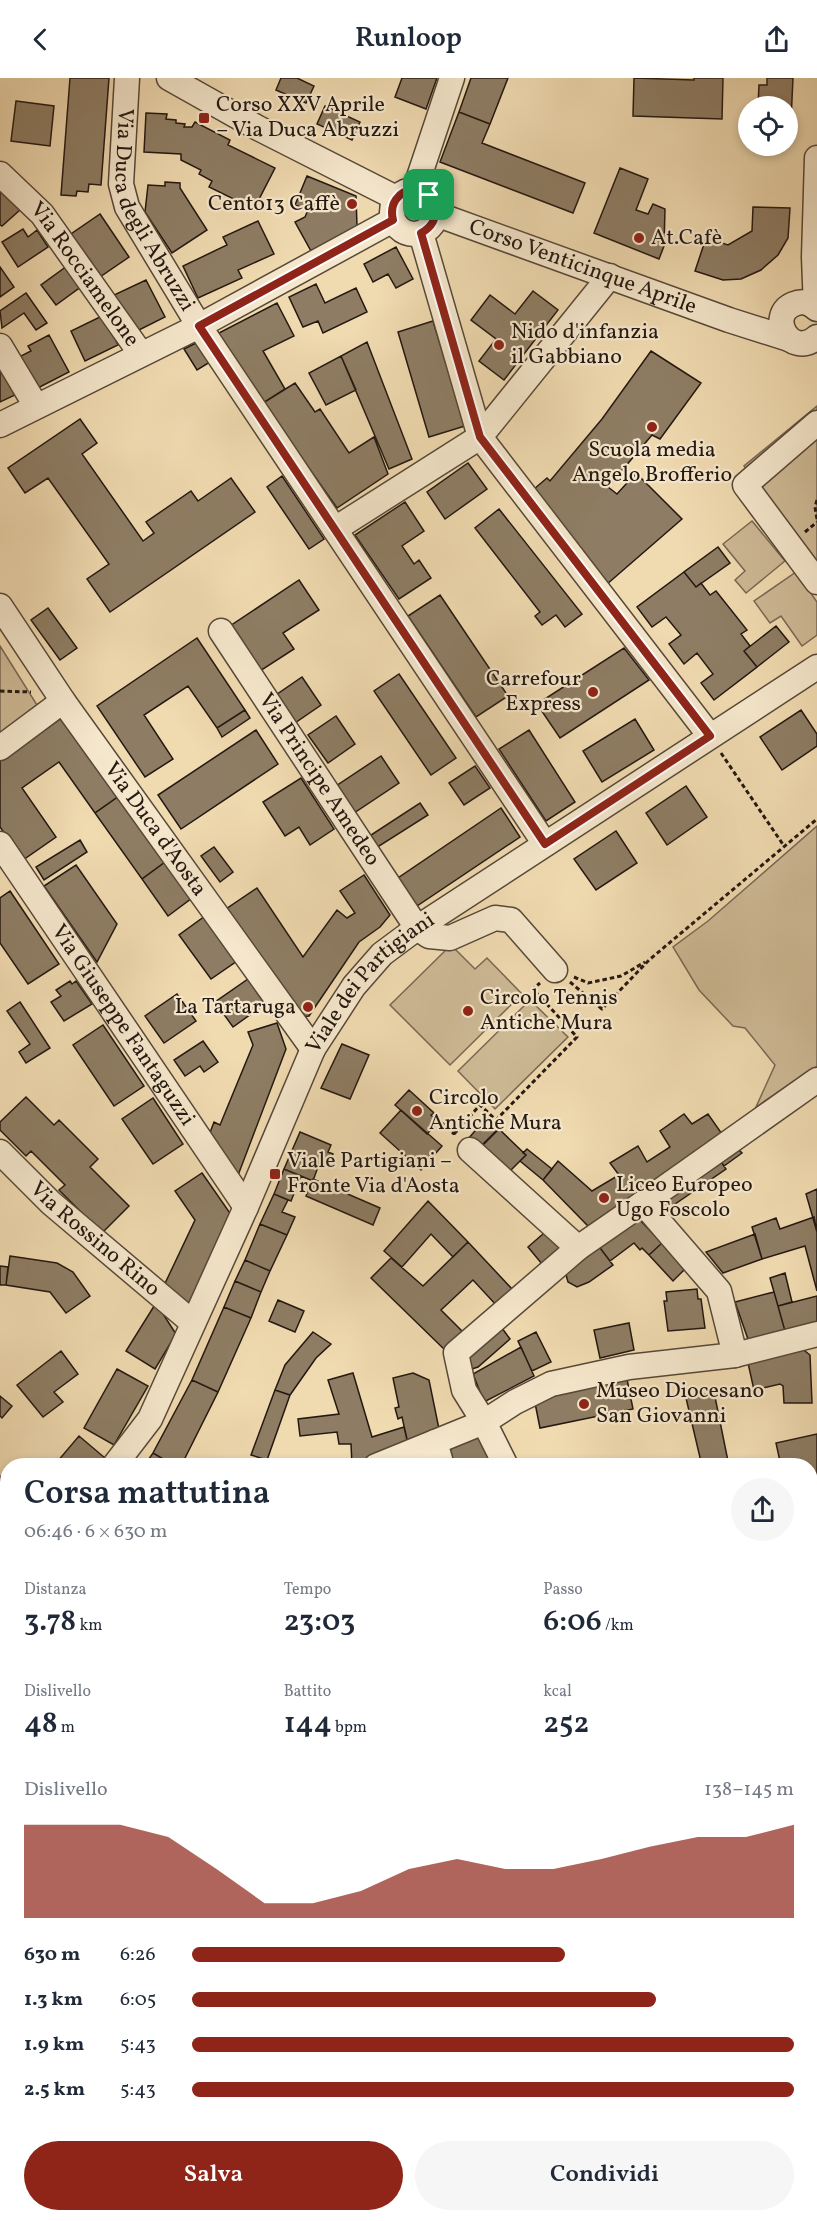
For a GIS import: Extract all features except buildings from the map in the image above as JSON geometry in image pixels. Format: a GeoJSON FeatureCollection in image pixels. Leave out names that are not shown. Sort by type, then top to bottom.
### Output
{"type":"FeatureCollection","features":[{"type":"Feature","properties":{"kind":"street","name":"Via Duca degli Abruzzi"},"geometry":{"type":"LineString","coordinates":[[128,78],[121,184],[127,207],[199,326],[545,844]]}},
{"type":"Feature","properties":{"kind":"street"},"geometry":{"type":"LineString","coordinates":[[169,78],[258,128],[402,202]]}},
{"type":"Feature","properties":{"kind":"street"},"geometry":{"type":"LineString","coordinates":[[0,425],[199,326],[402,202],[429,195],[436,207],[431,226],[421,233],[408,233],[397,226],[402,202],[453,78]]}},
{"type":"Feature","properties":{"kind":"street"},"geometry":{"type":"LineString","coordinates":[[806,344],[784,334],[781,322],[803,308],[816,257],[817,158]]}},
{"type":"Feature","properties":{"kind":"street","name":"Via Rocciamelone"},"geometry":{"type":"LineString","coordinates":[[0,174],[42,214],[141,354]]}},
{"type":"Feature","properties":{"kind":"street","name":"Corso Venticinque Aprile"},"geometry":{"type":"LineString","coordinates":[[436,214],[729,320],[806,344]]}},
{"type":"Feature","properties":{"kind":"street"},"geometry":{"type":"LineString","coordinates":[[421,233],[480,437],[710,736]]}},
{"type":"Feature","properties":{"kind":"street"},"geometry":{"type":"LineString","coordinates":[[335,529],[480,437],[610,276]]}},
{"type":"Feature","properties":{"kind":"street","name":"Corso Venticinque Aprile"},"geometry":{"type":"LineString","coordinates":[[729,320],[765,319],[803,308]]}},
{"type":"Feature","properties":{"kind":"street"},"geometry":{"type":"LineString","coordinates":[[0,346],[36,406]]}},
{"type":"Feature","properties":{"kind":"street"},"geometry":{"type":"LineString","coordinates":[[817,411],[815,413],[817,422],[745,485],[817,582]]}},
{"type":"Feature","properties":{"kind":"street","name":"Via Duca d'Aosta"},"geometry":{"type":"LineString","coordinates":[[0,606],[58,694],[313,1049]]}},
{"type":"Feature","properties":{"kind":"street","name":"Via Principe Amedeo"},"geometry":{"type":"LineString","coordinates":[[221,631],[417,928]]}},
{"type":"Feature","properties":{"kind":"street","name":"Viale dei Partigiani"},"geometry":{"type":"LineString","coordinates":[[120,1458],[150,1419],[246,1207],[313,1049],[354,987],[382,954],[417,928],[817,667]]}},
{"type":"Feature","properties":{"kind":"street"},"geometry":{"type":"LineString","coordinates":[[0,748],[58,694]]}},
{"type":"Feature","properties":{"kind":"street","name":"Via Giuseppe Fantaguzzi"},"geometry":{"type":"LineString","coordinates":[[0,844],[246,1207]]}},
{"type":"Feature","properties":{"kind":"street"},"geometry":{"type":"LineString","coordinates":[[417,928],[429,936],[450,938],[495,918],[511,920],[555,970]]}},
{"type":"Feature","properties":{"kind":"street"},"geometry":{"type":"LineString","coordinates":[[502,1458],[484,1422],[464,1390],[456,1353],[578,1248],[817,1080]]}},
{"type":"Feature","properties":{"kind":"street"},"geometry":{"type":"LineString","coordinates":[[470,1150],[578,1248]]}},
{"type":"Feature","properties":{"kind":"street","name":"Via Rossino Rino"},"geometry":{"type":"LineString","coordinates":[[0,1152],[51,1203],[193,1323]]}},
{"type":"Feature","properties":{"kind":"street"},"geometry":{"type":"LineString","coordinates":[[644,1203],[719,1291],[735,1355]]}},
{"type":"Feature","properties":{"kind":"street"},"geometry":{"type":"LineString","coordinates":[[396,1458],[484,1422],[515,1402],[551,1384],[629,1366],[735,1355],[817,1334]]}},
{"type":"Feature","properties":{"kind":"street"},"geometry":{"type":"LineString","coordinates":[[435,1442],[440,1458]]}},
{"type":"Feature","properties":{"kind":"path"},"geometry":{"type":"LineString","coordinates":[[817,500],[815,507],[817,519]]}},
{"type":"Feature","properties":{"kind":"path"},"geometry":{"type":"LineString","coordinates":[[0,691],[58,694]]}},
{"type":"Feature","properties":{"kind":"path"},"geometry":{"type":"LineString","coordinates":[[710,736],[784,846]]}},
{"type":"Feature","properties":{"kind":"path"},"geometry":{"type":"LineString","coordinates":[[555,970],[602,1009],[649,960],[817,819]]}},
{"type":"Feature","properties":{"kind":"path"},"geometry":{"type":"LineString","coordinates":[[555,970],[588,983],[621,976],[649,960]]}},
{"type":"Feature","properties":{"kind":"path"},"geometry":{"type":"LineString","coordinates":[[441,1122],[454,1134],[480,1105],[496,1120],[577,1037],[533,989],[555,970]]}},
{"type":"Feature","properties":{"kind":"shaded area"},"geometry":{"type":"Polygon","coordinates":[[[817,406],[817,568],[744,466],[817,406]]]}},
{"type":"Feature","properties":{"kind":"shaded area"},"geometry":{"type":"Polygon","coordinates":[[[752,521],[785,561],[746,593],[735,580],[745,571],[723,544],[752,521]]]}},
{"type":"Feature","properties":{"kind":"shaded area"},"geometry":{"type":"Polygon","coordinates":[[[796,572],[817,602],[817,635],[802,646],[781,616],[770,623],[754,601],[796,572]]]}},
{"type":"Feature","properties":{"kind":"shaded area"},"geometry":{"type":"Polygon","coordinates":[[[0,646],[37,705],[0,734],[0,646]]]}},
{"type":"Feature","properties":{"kind":"shaded area"},"geometry":{"type":"Polygon","coordinates":[[[817,826],[817,1066],[756,1107],[775,1065],[745,1028],[733,1026],[699,990],[673,947],[708,921],[817,826]]]}},
{"type":"Feature","properties":{"kind":"shaded area","name":"Circolo Tennis Antiche Mura"},"geometry":{"type":"Polygon","coordinates":[[[451,945],[475,969],[487,958],[522,994],[450,1065],[390,1005],[451,945]]]}},
{"type":"Feature","properties":{"kind":"shaded area"},"geometry":{"type":"Polygon","coordinates":[[[530,1000],[568,1037],[495,1109],[458,1071],[530,1000]]]}},
{"type":"Feature","properties":{"kind":"place","name":"Corso XXV Aprile – Via Duca Abruzzi"},"geometry":{"type":"Point","coordinates":[204,118]}},
{"type":"Feature","properties":{"kind":"place","name":"Cento13 Caffè"},"geometry":{"type":"Point","coordinates":[352,204]}},
{"type":"Feature","properties":{"kind":"place","name":"At.Cafè"},"geometry":{"type":"Point","coordinates":[639,238]}},
{"type":"Feature","properties":{"kind":"place","name":"Nido d'infanzia il Gabbiano"},"geometry":{"type":"Point","coordinates":[499,345]}},
{"type":"Feature","properties":{"kind":"place","name":"Scuola media Angelo Brofferio"},"geometry":{"type":"Point","coordinates":[652,427]}},
{"type":"Feature","properties":{"kind":"place","name":"Carrefour Express"},"geometry":{"type":"Point","coordinates":[593,692]}},
{"type":"Feature","properties":{"kind":"place","name":"La Tartaruga"},"geometry":{"type":"Point","coordinates":[308,1007]}},
{"type":"Feature","properties":{"kind":"place","name":"Circolo Tennis Antiche Mura"},"geometry":{"type":"Point","coordinates":[468,1011]}},
{"type":"Feature","properties":{"kind":"place","name":"Circolo Antiche Mura"},"geometry":{"type":"Point","coordinates":[417,1111]}},
{"type":"Feature","properties":{"kind":"place","name":"Viale Partigiani – Fronte Via d'Aosta"},"geometry":{"type":"Point","coordinates":[275,1174]}},
{"type":"Feature","properties":{"kind":"place","name":"Liceo Europeo Ugo Foscolo"},"geometry":{"type":"Point","coordinates":[604,1198]}},
{"type":"Feature","properties":{"kind":"place","name":"Museo Diocesano San Giovanni"},"geometry":{"type":"Point","coordinates":[584,1404]}},
{"type":"Feature","properties":{"kind":"route"},"geometry":{"type":"LineString","coordinates":[[415,189],[429,195],[436,207],[435,221],[421,233],[480,437],[710,736],[545,844],[199,326],[393,220],[393,203],[402,193],[415,189]]}}]}
